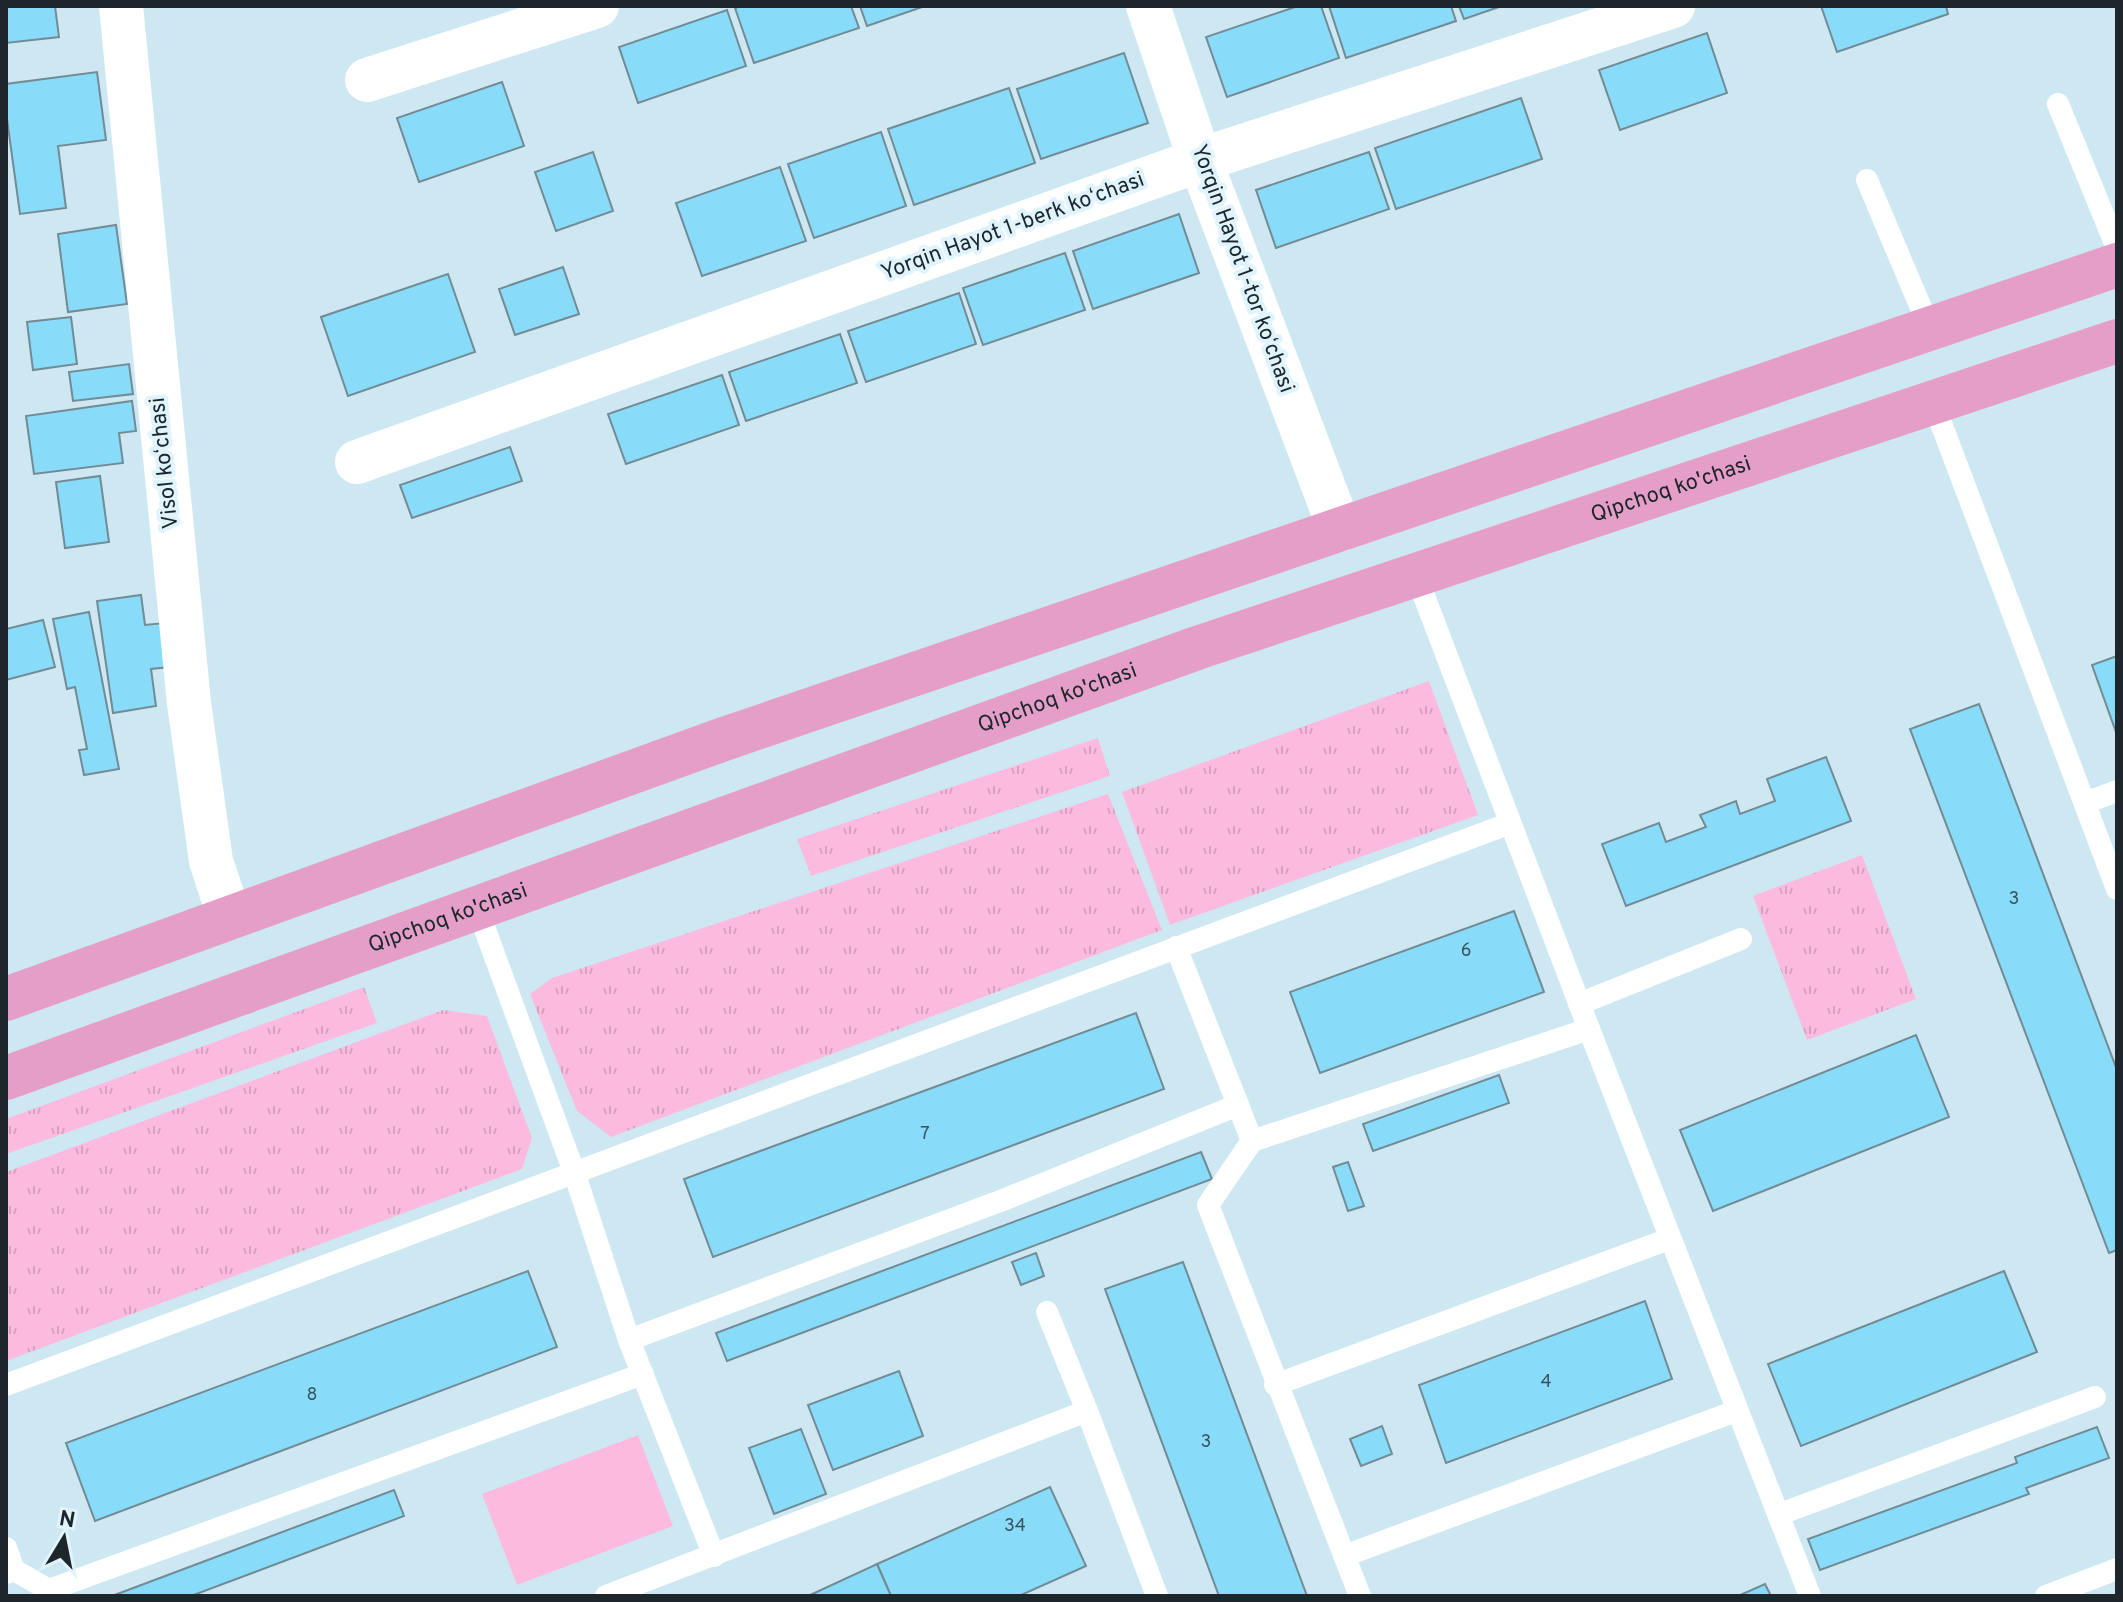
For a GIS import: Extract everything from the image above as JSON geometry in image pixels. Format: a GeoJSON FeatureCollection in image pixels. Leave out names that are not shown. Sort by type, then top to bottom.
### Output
{"type":"FeatureCollection","features":[{"type":"Feature","properties":{"kind":"main road"},"geometry":{"type":"LineString","coordinates":[[6,999],[724,739],[2117,265]]}},
{"type":"Feature","properties":{"kind":"main road","name":"Qipchoq ko'chasi"},"geometry":{"type":"LineString","coordinates":[[6,1078],[476,905],[1197,648],[2117,341]]}},
{"type":"Feature","properties":{"kind":"main road"},"geometry":{"type":"LineString","coordinates":[[1783,379],[1802,388],[1813,403],[1814,423],[1807,444]]}},
{"type":"Feature","properties":{"kind":"main road"},"geometry":{"type":"LineString","coordinates":[[1178,585],[1169,603],[1168,621],[1177,637],[1197,648]]}},
{"type":"Feature","properties":{"kind":"street","name":"Visol koʻchasi"},"geometry":{"type":"LineString","coordinates":[[121,6],[189,703],[211,861],[229,916]]}},
{"type":"Feature","properties":{"kind":"street"},"geometry":{"type":"LineString","coordinates":[[367,80],[597,6]]}},
{"type":"Feature","properties":{"kind":"street","name":"Yorqin Hayot 1-tor koʻchasi"},"geometry":{"type":"LineString","coordinates":[[1148,6],[1200,160],[1340,530]]}},
{"type":"Feature","properties":{"kind":"street","name":"Yorqin Hayot 1-berk koʻchasi"},"geometry":{"type":"LineString","coordinates":[[357,462],[1200,160],[1673,6]]}},
{"type":"Feature","properties":{"kind":"lane"},"geometry":{"type":"LineString","coordinates":[[2058,104],[2117,248]]}},
{"type":"Feature","properties":{"kind":"lane"},"geometry":{"type":"LineString","coordinates":[[1867,180],[1930,329]]}},
{"type":"Feature","properties":{"kind":"lane"},"geometry":{"type":"LineString","coordinates":[[1933,402],[2117,889]]}},
{"type":"Feature","properties":{"kind":"lane"},"geometry":{"type":"LineString","coordinates":[[1416,575],[1508,824],[1810,1596]]}},
{"type":"Feature","properties":{"kind":"lane"},"geometry":{"type":"LineString","coordinates":[[2085,803],[2117,791]]}},
{"type":"Feature","properties":{"kind":"lane"},"geometry":{"type":"LineString","coordinates":[[6,1385],[1508,824]]}},
{"type":"Feature","properties":{"kind":"lane"},"geometry":{"type":"LineString","coordinates":[[476,905],[574,1172],[629,1340],[714,1556]]}},
{"type":"Feature","properties":{"kind":"lane"},"geometry":{"type":"LineString","coordinates":[[1579,1004],[1741,939]]}},
{"type":"Feature","properties":{"kind":"lane"},"geometry":{"type":"LineString","coordinates":[[1176,947],[1252,1141]]}},
{"type":"Feature","properties":{"kind":"lane"},"geometry":{"type":"LineString","coordinates":[[1360,1596],[1275,1385],[1208,1205],[1252,1141],[1589,1029]]}},
{"type":"Feature","properties":{"kind":"lane"},"geometry":{"type":"LineString","coordinates":[[629,1340],[1003,1200],[1238,1105]]}},
{"type":"Feature","properties":{"kind":"lane"},"geometry":{"type":"LineString","coordinates":[[1275,1385],[1669,1239]]}},
{"type":"Feature","properties":{"kind":"lane"},"geometry":{"type":"LineString","coordinates":[[1047,1312],[1157,1596]]}},
{"type":"Feature","properties":{"kind":"lane"},"geometry":{"type":"LineString","coordinates":[[6,1548],[10,1572],[49,1590],[643,1374]]}},
{"type":"Feature","properties":{"kind":"lane"},"geometry":{"type":"LineString","coordinates":[[1780,1514],[2095,1397]]}},
{"type":"Feature","properties":{"kind":"lane"},"geometry":{"type":"LineString","coordinates":[[606,1596],[663,1586],[714,1556],[1087,1411]]}},
{"type":"Feature","properties":{"kind":"lane"},"geometry":{"type":"LineString","coordinates":[[1344,1556],[1736,1411]]}},
{"type":"Feature","properties":{"kind":"lane"},"geometry":{"type":"LineString","coordinates":[[2046,1596],[2117,1569]]}},
{"type":"Feature","properties":{"kind":"green space"},"geometry":{"type":"Polygon","coordinates":[[[1429,681],[1478,815],[1170,925],[1122,792],[1429,681]]]}},
{"type":"Feature","properties":{"kind":"green space"},"geometry":{"type":"Polygon","coordinates":[[[1098,738],[1110,776],[811,876],[797,839],[1098,738]]]}},
{"type":"Feature","properties":{"kind":"green space"},"geometry":{"type":"Polygon","coordinates":[[[1108,794],[1162,930],[611,1137],[577,1111],[530,994],[552,978],[1108,794]]]}},
{"type":"Feature","properties":{"kind":"green space"},"geometry":{"type":"Polygon","coordinates":[[[1862,855],[1916,999],[1807,1040],[1753,896],[1862,855]]]}},
{"type":"Feature","properties":{"kind":"green space"},"geometry":{"type":"Polygon","coordinates":[[[364,987],[377,1023],[6,1154],[6,1119],[364,987]]]}},
{"type":"Feature","properties":{"kind":"green space"},"geometry":{"type":"Polygon","coordinates":[[[443,1010],[487,1016],[532,1138],[522,1169],[6,1361],[6,1172],[443,1010]]]}},
{"type":"Feature","properties":{"kind":"green space"},"geometry":{"type":"Polygon","coordinates":[[[638,1435],[673,1526],[517,1585],[482,1494],[638,1435]]]}},
{"type":"Feature","properties":{"kind":"building"},"geometry":{"type":"Polygon","coordinates":[[[6,6],[55,6],[59,37],[6,43],[6,6]]]}},
{"type":"Feature","properties":{"kind":"building"},"geometry":{"type":"Polygon","coordinates":[[[851,6],[859,28],[754,63],[735,8],[851,6]]]}},
{"type":"Feature","properties":{"kind":"building"},"geometry":{"type":"Polygon","coordinates":[[[860,6],[925,6],[867,26],[860,6]]]}},
{"type":"Feature","properties":{"kind":"building"},"geometry":{"type":"Polygon","coordinates":[[[1298,6],[1321,6],[1339,58],[1227,97],[1206,37],[1298,6]]]}},
{"type":"Feature","properties":{"kind":"building"},"geometry":{"type":"Polygon","coordinates":[[[1329,6],[1451,6],[1456,21],[1346,58],[1329,6]]]}},
{"type":"Feature","properties":{"kind":"building"},"geometry":{"type":"Polygon","coordinates":[[[1459,6],[1502,6],[1464,19],[1459,6]]]}},
{"type":"Feature","properties":{"kind":"building"},"geometry":{"type":"Polygon","coordinates":[[[1821,6],[1946,6],[1948,14],[1837,52],[1821,6]]]}},
{"type":"Feature","properties":{"kind":"building"},"geometry":{"type":"Polygon","coordinates":[[[727,10],[746,66],[638,103],[619,47],[727,10]]]}},
{"type":"Feature","properties":{"kind":"building"},"geometry":{"type":"Polygon","coordinates":[[[1707,33],[1727,93],[1620,130],[1599,70],[1707,33]]]}},
{"type":"Feature","properties":{"kind":"building"},"geometry":{"type":"Polygon","coordinates":[[[1124,53],[1148,123],[1041,159],[1017,89],[1124,53]]]}},
{"type":"Feature","properties":{"kind":"building"},"geometry":{"type":"Polygon","coordinates":[[[97,72],[106,140],[58,146],[66,208],[20,214],[6,112],[6,84],[97,72]]]}},
{"type":"Feature","properties":{"kind":"building"},"geometry":{"type":"Polygon","coordinates":[[[502,82],[524,146],[419,182],[397,118],[502,82]]]}},
{"type":"Feature","properties":{"kind":"building"},"geometry":{"type":"Polygon","coordinates":[[[1009,88],[1035,163],[914,205],[888,129],[1009,88]]]}},
{"type":"Feature","properties":{"kind":"building"},"geometry":{"type":"Polygon","coordinates":[[[1521,98],[1542,159],[1396,209],[1375,148],[1521,98]]]}},
{"type":"Feature","properties":{"kind":"building"},"geometry":{"type":"Polygon","coordinates":[[[881,132],[906,206],[814,238],[788,164],[881,132]]]}},
{"type":"Feature","properties":{"kind":"building"},"geometry":{"type":"Polygon","coordinates":[[[593,152],[613,211],[556,231],[535,172],[593,152]]]}},
{"type":"Feature","properties":{"kind":"building"},"geometry":{"type":"Polygon","coordinates":[[[1369,152],[1389,209],[1276,248],[1256,190],[1369,152]]]}},
{"type":"Feature","properties":{"kind":"building"},"geometry":{"type":"Polygon","coordinates":[[[780,167],[806,241],[702,276],[676,203],[780,167]]]}},
{"type":"Feature","properties":{"kind":"building"},"geometry":{"type":"Polygon","coordinates":[[[1179,214],[1199,273],[1093,309],[1073,251],[1179,214]]]}},
{"type":"Feature","properties":{"kind":"building"},"geometry":{"type":"Polygon","coordinates":[[[116,225],[127,304],[68,312],[58,234],[116,225]]]}},
{"type":"Feature","properties":{"kind":"building"},"geometry":{"type":"Polygon","coordinates":[[[1065,253],[1085,310],[983,345],[963,288],[1065,253]]]}},
{"type":"Feature","properties":{"kind":"building"},"geometry":{"type":"Polygon","coordinates":[[[563,267],[579,314],[515,335],[499,289],[563,267]]]}},
{"type":"Feature","properties":{"kind":"building"},"geometry":{"type":"Polygon","coordinates":[[[448,274],[475,352],[348,396],[321,317],[448,274]]]}},
{"type":"Feature","properties":{"kind":"building"},"geometry":{"type":"Polygon","coordinates":[[[959,293],[976,344],[866,382],[848,331],[959,293]]]}},
{"type":"Feature","properties":{"kind":"building"},"geometry":{"type":"Polygon","coordinates":[[[71,317],[77,364],[33,370],[27,322],[71,317]]]}},
{"type":"Feature","properties":{"kind":"building"},"geometry":{"type":"Polygon","coordinates":[[[840,334],[857,383],[746,421],[729,372],[840,334]]]}},
{"type":"Feature","properties":{"kind":"building"},"geometry":{"type":"Polygon","coordinates":[[[129,364],[133,394],[73,401],[69,372],[129,364]]]}},
{"type":"Feature","properties":{"kind":"building"},"geometry":{"type":"Polygon","coordinates":[[[722,375],[739,425],[626,464],[608,414],[722,375]]]}},
{"type":"Feature","properties":{"kind":"building"},"geometry":{"type":"Polygon","coordinates":[[[132,401],[136,431],[119,433],[123,463],[34,474],[26,416],[132,401]]]}},
{"type":"Feature","properties":{"kind":"building"},"geometry":{"type":"Polygon","coordinates":[[[510,447],[522,481],[412,518],[400,485],[510,447]]]}},
{"type":"Feature","properties":{"kind":"building"},"geometry":{"type":"Polygon","coordinates":[[[100,476],[109,542],[65,548],[56,482],[100,476]]]}},
{"type":"Feature","properties":{"kind":"building"},"geometry":{"type":"Polygon","coordinates":[[[141,595],[145,625],[164,623],[170,667],[151,669],[156,706],[113,713],[97,601],[141,595]]]}},
{"type":"Feature","properties":{"kind":"building"},"geometry":{"type":"Polygon","coordinates":[[[89,612],[119,769],[84,775],[79,750],[87,749],[75,687],[67,689],[53,619],[89,612]]]}},
{"type":"Feature","properties":{"kind":"building"},"geometry":{"type":"Polygon","coordinates":[[[43,620],[55,667],[6,680],[6,629],[43,620]]]}},
{"type":"Feature","properties":{"kind":"building"},"geometry":{"type":"Polygon","coordinates":[[[2117,656],[2117,735],[2092,665],[2117,656]]]}},
{"type":"Feature","properties":{"kind":"building"},"geometry":{"type":"Polygon","coordinates":[[[1979,704],[2117,1070],[2117,1250],[2109,1253],[1910,729],[1979,704]]]}},
{"type":"Feature","properties":{"kind":"building"},"geometry":{"type":"Polygon","coordinates":[[[1826,757],[1851,821],[1626,906],[1602,844],[1659,823],[1666,842],[1706,827],[1700,815],[1736,801],[1740,814],[1775,801],[1767,779],[1826,757]]]}},
{"type":"Feature","properties":{"kind":"building"},"geometry":{"type":"Polygon","coordinates":[[[1514,911],[1544,992],[1320,1073],[1290,992],[1514,911]]]}},
{"type":"Feature","properties":{"kind":"building"},"geometry":{"type":"Polygon","coordinates":[[[1136,1013],[1164,1089],[713,1257],[684,1179],[1136,1013]]]}},
{"type":"Feature","properties":{"kind":"building"},"geometry":{"type":"Polygon","coordinates":[[[1916,1035],[1949,1117],[1713,1211],[1680,1130],[1916,1035]]]}},
{"type":"Feature","properties":{"kind":"building"},"geometry":{"type":"Polygon","coordinates":[[[1499,1075],[1509,1103],[1373,1151],[1363,1124],[1499,1075]]]}},
{"type":"Feature","properties":{"kind":"building"},"geometry":{"type":"Polygon","coordinates":[[[1201,1152],[1212,1179],[727,1361],[716,1333],[1201,1152]]]}},
{"type":"Feature","properties":{"kind":"building"},"geometry":{"type":"Polygon","coordinates":[[[1348,1162],[1364,1206],[1348,1211],[1333,1167],[1348,1162]]]}},
{"type":"Feature","properties":{"kind":"building"},"geometry":{"type":"Polygon","coordinates":[[[1036,1253],[1044,1276],[1021,1285],[1012,1262],[1036,1253]]]}},
{"type":"Feature","properties":{"kind":"building"},"geometry":{"type":"Polygon","coordinates":[[[1183,1262],[1307,1596],[1219,1596],[1105,1289],[1183,1262]]]}},
{"type":"Feature","properties":{"kind":"building"},"geometry":{"type":"Polygon","coordinates":[[[528,1271],[557,1347],[95,1521],[66,1443],[528,1271]]]}},
{"type":"Feature","properties":{"kind":"building"},"geometry":{"type":"Polygon","coordinates":[[[2004,1271],[2037,1352],[1801,1446],[1768,1364],[2004,1271]]]}},
{"type":"Feature","properties":{"kind":"building"},"geometry":{"type":"Polygon","coordinates":[[[1645,1301],[1672,1379],[1446,1463],[1419,1385],[1645,1301]]]}},
{"type":"Feature","properties":{"kind":"building"},"geometry":{"type":"Polygon","coordinates":[[[899,1371],[923,1436],[833,1470],[808,1405],[899,1371]]]}},
{"type":"Feature","properties":{"kind":"building"},"geometry":{"type":"Polygon","coordinates":[[[1382,1426],[1392,1454],[1361,1466],[1350,1439],[1382,1426]]]}},
{"type":"Feature","properties":{"kind":"building"},"geometry":{"type":"Polygon","coordinates":[[[2097,1427],[2109,1458],[2026,1488],[2029,1494],[1820,1570],[1808,1539],[2017,1463],[2015,1457],[2097,1427]]]}},
{"type":"Feature","properties":{"kind":"building"},"geometry":{"type":"Polygon","coordinates":[[[801,1429],[826,1494],[774,1514],[749,1448],[801,1429]]]}},
{"type":"Feature","properties":{"kind":"building"},"geometry":{"type":"Polygon","coordinates":[[[1050,1487],[1086,1566],[1019,1596],[891,1596],[877,1564],[1050,1487]]]}},
{"type":"Feature","properties":{"kind":"building"},"geometry":{"type":"Polygon","coordinates":[[[394,1490],[404,1516],[191,1596],[112,1596],[394,1490]]]}},
{"type":"Feature","properties":{"kind":"building"},"geometry":{"type":"Polygon","coordinates":[[[877,1564],[891,1596],[808,1596],[877,1564]]]}},
{"type":"Feature","properties":{"kind":"building"},"geometry":{"type":"Polygon","coordinates":[[[1765,1584],[1771,1596],[1738,1596],[1765,1584]]]}}]}
